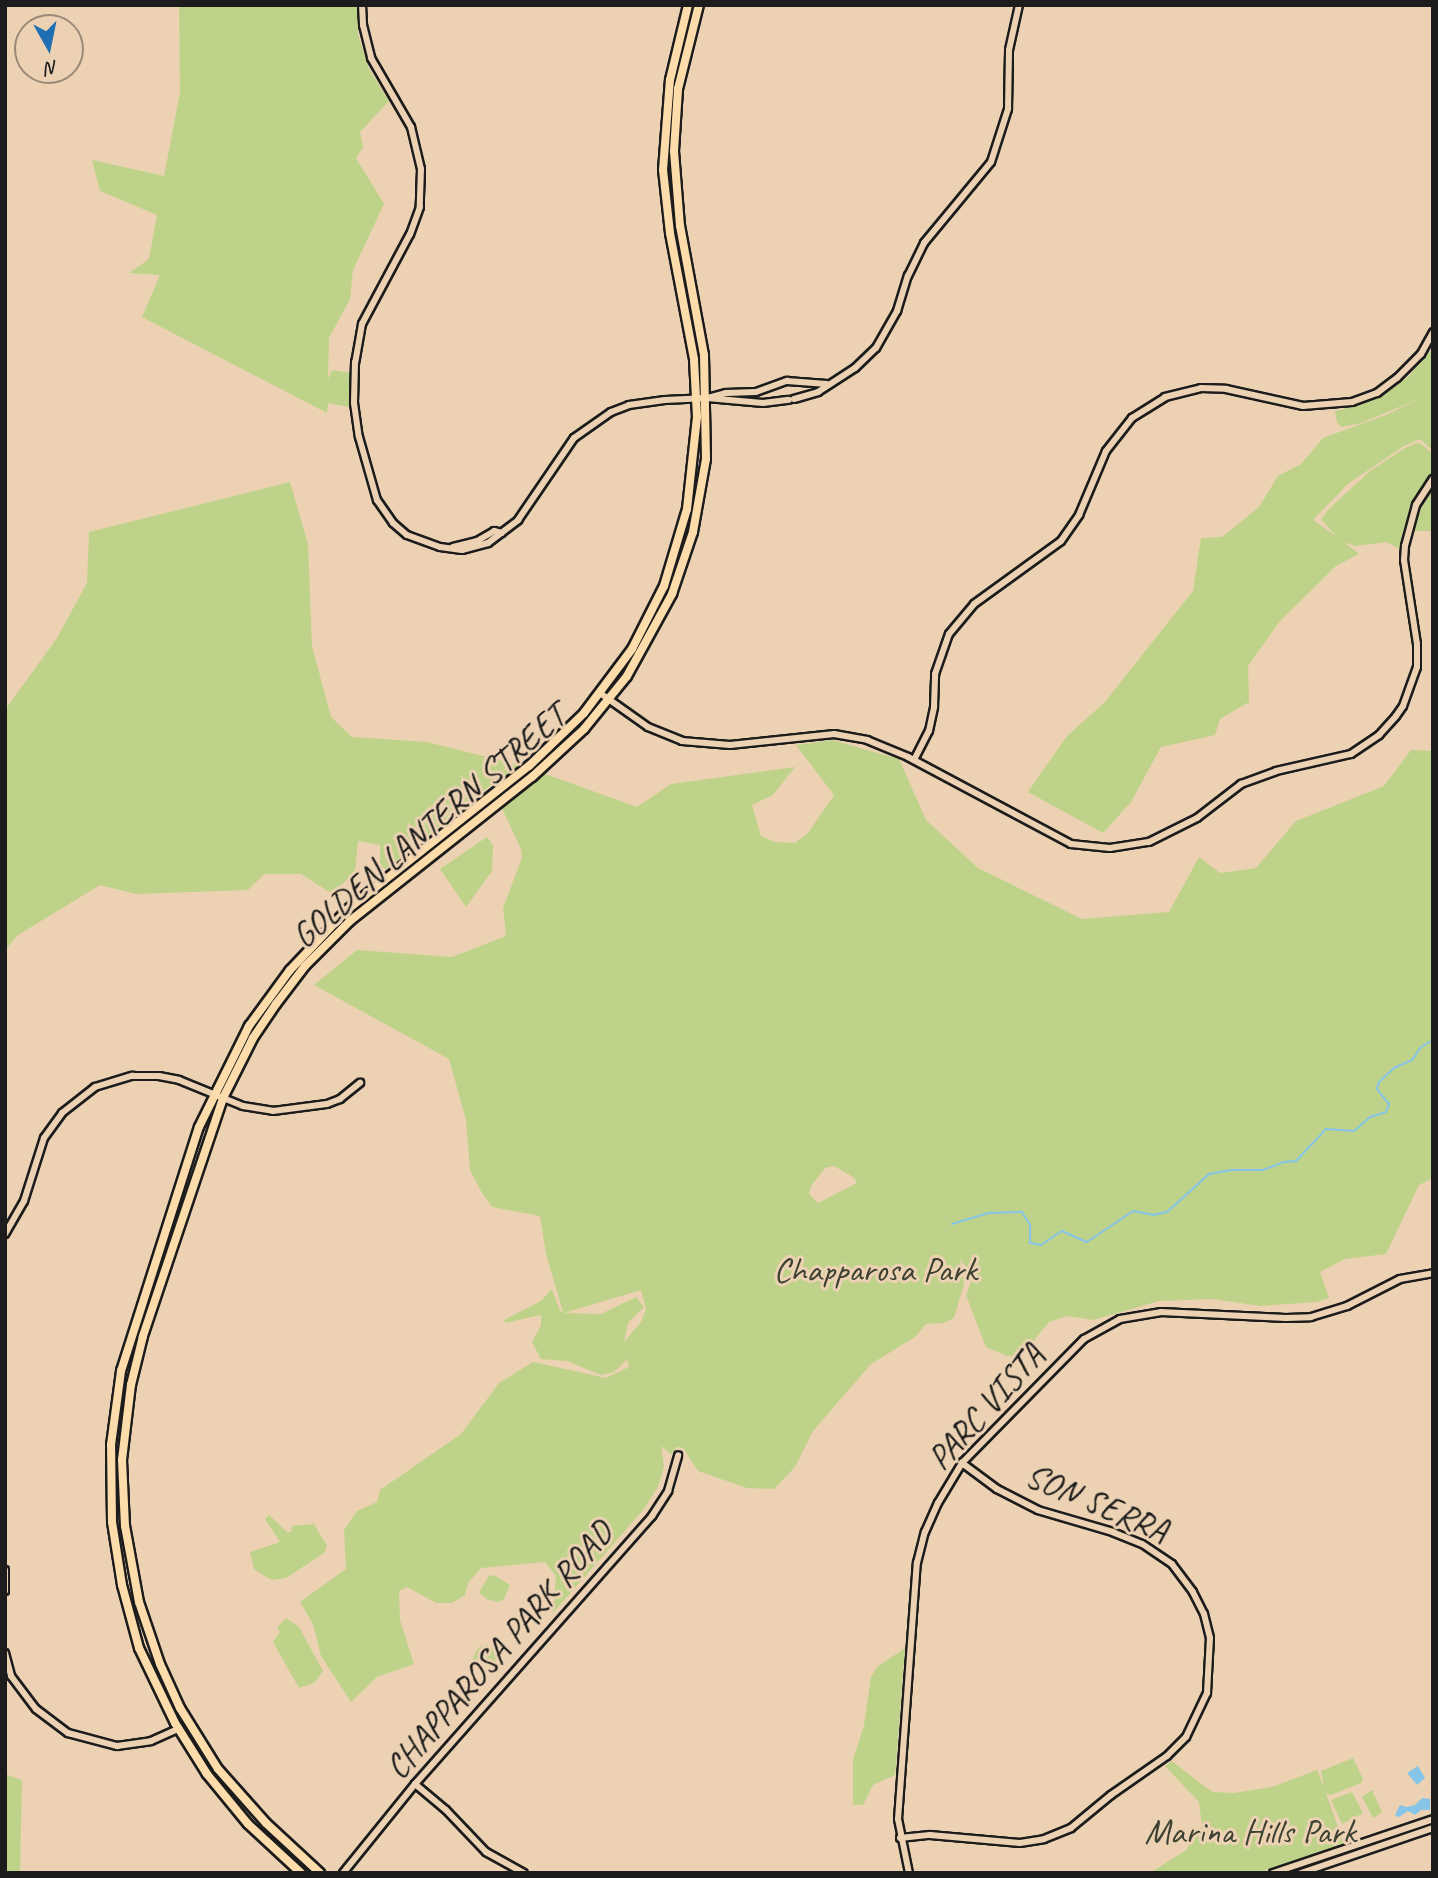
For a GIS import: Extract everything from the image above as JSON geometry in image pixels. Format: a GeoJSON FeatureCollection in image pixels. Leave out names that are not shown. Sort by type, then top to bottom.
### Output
{"type":"FeatureCollection","features":[{"type":"Feature","properties":{"kind":"main road","name":"GOLDEN LANTERN STREET"},"geometry":{"type":"LineString","coordinates":[[320,1873],[246,1802],[218,1769],[180,1709],[143,1617],[125,1526],[124,1427],[137,1356],[218,1096],[249,1026],[290,970],[347,910],[559,740],[600,693],[637,640],[673,562],[694,474],[697,399],[689,329],[670,233],[663,170],[670,80],[688,5]]}},
{"type":"Feature","properties":{"kind":"main road","name":"GOLDEN LANTERN STREET"},"geometry":{"type":"LineString","coordinates":[[301,1873],[248,1824],[207,1774],[178,1729],[146,1665],[126,1606],[112,1522],[111,1445],[117,1391],[131,1333],[199,1127],[253,1038],[292,981],[319,951],[404,877],[532,777],[573,741],[610,701],[659,622],[688,549],[704,482],[707,398],[702,339],[680,226],[674,151],[678,89],[699,5]]}},
{"type":"Feature","properties":{"kind":"street"},"geometry":{"type":"LineString","coordinates":[[362,5],[363,25],[371,58],[411,127],[421,169],[420,207],[410,234],[377,291],[358,342],[354,393],[359,437],[372,485],[384,514],[407,535],[440,547],[453,547],[477,541],[494,531],[502,533],[518,520],[563,450],[587,425],[629,405],[756,392],[787,381],[829,384]]}},
{"type":"Feature","properties":{"kind":"street"},"geometry":{"type":"LineString","coordinates":[[707,398],[763,403],[818,392],[855,368],[876,348],[893,320],[908,276],[924,243],[991,162],[1009,109],[1009,51],[1019,5]]}},
{"type":"Feature","properties":{"kind":"street"},"geometry":{"type":"LineString","coordinates":[[914,760],[929,731],[934,707],[935,674],[949,634],[974,604],[1061,541],[1079,514],[1106,451],[1132,418],[1165,397],[1201,388],[1226,388],[1303,406],[1352,402],[1377,393],[1397,378],[1421,354],[1433,332]]}},
{"type":"Feature","properties":{"kind":"street"},"geometry":{"type":"LineString","coordinates":[[600,693],[656,732],[690,744],[730,745],[834,734],[867,740],[914,760],[1071,844],[1110,848],[1149,842],[1197,818],[1241,783],[1276,771],[1351,754],[1388,726],[1403,706],[1413,681],[1417,644],[1404,560],[1405,547],[1416,505],[1433,479]]}},
{"type":"Feature","properties":{"kind":"street"},"geometry":{"type":"LineString","coordinates":[[5,1234],[24,1201],[44,1138],[62,1113],[84,1093],[106,1082],[145,1075],[179,1080],[255,1109],[291,1111],[340,1099],[360,1083]]}},
{"type":"Feature","properties":{"kind":"street","name":"PARC VISTA"},"geometry":{"type":"LineString","coordinates":[[909,1873],[900,1838],[900,1785],[918,1563],[933,1513],[962,1463],[1084,1339],[1120,1319],[1161,1312],[1311,1317],[1347,1306],[1400,1279],[1433,1273]]}},
{"type":"Feature","properties":{"kind":"street","name":"CHAPPAROSA PARK ROAD"},"geometry":{"type":"LineString","coordinates":[[343,1873],[415,1784],[652,1516],[668,1491],[678,1455]]}},
{"type":"Feature","properties":{"kind":"street","name":"SON SERRA"},"geometry":{"type":"LineString","coordinates":[[900,1838],[930,1835],[1020,1843],[1044,1839],[1071,1828],[1111,1795],[1167,1756],[1186,1737],[1207,1693],[1210,1638],[1204,1614],[1193,1592],[1172,1564],[1142,1545],[1113,1532],[1038,1510],[997,1489],[962,1463]]}},
{"type":"Feature","properties":{"kind":"street"},"geometry":{"type":"LineString","coordinates":[[5,1570],[5,1591]]}},
{"type":"Feature","properties":{"kind":"street"},"geometry":{"type":"LineString","coordinates":[[5,1653],[12,1676],[36,1709],[68,1733],[117,1746],[151,1741],[178,1729]]}},
{"type":"Feature","properties":{"kind":"street"},"geometry":{"type":"LineString","coordinates":[[415,1784],[446,1810],[486,1852],[524,1873]]}},
{"type":"Feature","properties":{"kind":"street"},"geometry":{"type":"LineString","coordinates":[[1273,1873],[1433,1819]]}},
{"type":"Feature","properties":{"kind":"street"},"geometry":{"type":"LineString","coordinates":[[1301,1873],[1433,1828]]}},
{"type":"Feature","properties":{"kind":"green space"},"geometry":{"type":"Polygon","coordinates":[[[179,5],[359,5],[358,34],[369,69],[389,101],[360,132],[363,147],[356,158],[384,204],[353,270],[350,299],[329,338],[328,379],[332,370],[351,373],[350,407],[328,403],[327,413],[142,317],[160,275],[129,273],[149,259],[157,215],[100,191],[92,160],[164,176],[180,93],[179,5]]]}},
{"type":"Feature","properties":{"kind":"green space"},"geometry":{"type":"Polygon","coordinates":[[[1429,351],[1433,353],[1433,391],[1430,393],[1433,393],[1433,451],[1420,439],[1404,446],[1349,483],[1313,520],[1337,537],[1321,519],[1329,509],[1370,471],[1405,448],[1416,443],[1421,444],[1433,454],[1433,472],[1410,506],[1399,549],[1387,542],[1355,546],[1344,542],[1359,554],[1336,566],[1280,621],[1248,666],[1249,702],[1220,719],[1215,735],[1161,747],[1131,802],[1103,833],[1028,792],[1067,736],[1104,703],[1193,591],[1201,538],[1222,537],[1259,507],[1278,476],[1301,464],[1323,438],[1386,415],[1419,399],[1361,423],[1342,427],[1337,423],[1335,411],[1361,405],[1389,391],[1409,376],[1429,351]]]}},
{"type":"Feature","properties":{"kind":"green space","name":"Chapparosa Park"},"geometry":{"type":"Polygon","coordinates":[[[290,482],[308,544],[312,646],[331,717],[352,737],[427,742],[523,766],[637,807],[671,784],[795,767],[773,795],[752,805],[761,836],[775,842],[795,843],[808,833],[834,795],[796,745],[832,740],[899,759],[926,820],[978,868],[1082,919],[1169,912],[1199,857],[1220,873],[1256,868],[1296,821],[1384,786],[1411,750],[1433,751],[1433,1178],[1419,1185],[1386,1254],[1345,1259],[1320,1272],[1329,1298],[1317,1302],[1261,1306],[1212,1299],[1159,1301],[1093,1320],[1067,1316],[1049,1322],[1021,1356],[1007,1356],[986,1347],[966,1295],[973,1277],[960,1259],[964,1284],[954,1318],[943,1323],[926,1324],[915,1337],[871,1364],[813,1431],[795,1467],[774,1489],[747,1488],[698,1471],[683,1448],[677,1447],[671,1454],[661,1446],[664,1467],[658,1487],[643,1510],[553,1613],[556,1576],[545,1562],[481,1568],[468,1583],[465,1595],[452,1603],[436,1603],[407,1587],[399,1591],[400,1620],[414,1664],[377,1677],[351,1702],[321,1656],[313,1624],[300,1602],[346,1569],[344,1530],[357,1511],[377,1502],[380,1490],[461,1434],[499,1383],[533,1362],[606,1378],[629,1367],[627,1359],[614,1372],[601,1375],[567,1361],[541,1359],[532,1342],[541,1325],[541,1315],[505,1323],[504,1320],[541,1301],[552,1289],[560,1311],[563,1312],[546,1254],[540,1216],[492,1207],[481,1191],[470,1170],[466,1120],[449,1059],[314,985],[357,950],[452,957],[506,936],[503,908],[522,858],[521,849],[491,785],[386,869],[380,866],[380,845],[358,841],[355,873],[331,893],[301,874],[264,874],[248,890],[136,894],[100,885],[18,935],[5,950],[5,710],[57,638],[87,583],[89,532],[290,482]],[[834,1166],[825,1168],[811,1186],[809,1194],[818,1203],[857,1183],[853,1177],[834,1166]],[[641,1290],[564,1313],[601,1314],[636,1297],[644,1307],[628,1323],[624,1342],[641,1322],[646,1309],[641,1290]]]}},
{"type":"Feature","properties":{"kind":"green space"},"geometry":{"type":"Polygon","coordinates":[[[1433,489],[1433,531],[1413,531],[1421,508],[1433,489]]]}},
{"type":"Feature","properties":{"kind":"green space"},"geometry":{"type":"Polygon","coordinates":[[[487,837],[493,845],[492,871],[466,907],[440,869],[487,837]]]}},
{"type":"Feature","properties":{"kind":"green space"},"geometry":{"type":"Polygon","coordinates":[[[269,1515],[287,1532],[291,1532],[292,1526],[314,1524],[327,1546],[324,1553],[286,1578],[273,1580],[254,1569],[250,1552],[280,1542],[265,1519],[269,1515]]]}},
{"type":"Feature","properties":{"kind":"green space"},"geometry":{"type":"Polygon","coordinates":[[[494,1575],[510,1585],[504,1599],[499,1602],[486,1599],[479,1592],[489,1576],[494,1575]]]}},
{"type":"Feature","properties":{"kind":"green space"},"geometry":{"type":"Polygon","coordinates":[[[286,1618],[299,1627],[323,1671],[314,1683],[299,1688],[273,1642],[280,1632],[277,1628],[286,1618]]]}},
{"type":"Feature","properties":{"kind":"green space"},"geometry":{"type":"Polygon","coordinates":[[[487,1644],[500,1655],[491,1668],[472,1660],[478,1648],[487,1644]]]}},
{"type":"Feature","properties":{"kind":"green space"},"geometry":{"type":"Polygon","coordinates":[[[905,1648],[895,1775],[873,1785],[863,1805],[853,1805],[853,1760],[864,1725],[871,1677],[877,1667],[905,1648]]]}},
{"type":"Feature","properties":{"kind":"green space","name":"Marina Hills Park"},"geometry":{"type":"Polygon","coordinates":[[[1353,1758],[1363,1779],[1361,1783],[1331,1795],[1326,1793],[1344,1844],[1257,1873],[1150,1873],[1186,1850],[1202,1826],[1199,1802],[1165,1766],[1172,1761],[1213,1792],[1234,1793],[1272,1787],[1317,1770],[1324,1787],[1321,1771],[1353,1758]]]}},
{"type":"Feature","properties":{"kind":"green space"},"geometry":{"type":"Polygon","coordinates":[[[5,1770],[8,1775],[22,1780],[20,1873],[5,1873],[5,1770]]]}},
{"type":"Feature","properties":{"kind":"green space"},"geometry":{"type":"Polygon","coordinates":[[[1372,1790],[1382,1812],[1373,1818],[1362,1797],[1372,1790]]]}},
{"type":"Feature","properties":{"kind":"green space"},"geometry":{"type":"Polygon","coordinates":[[[1352,1792],[1363,1813],[1342,1824],[1331,1800],[1352,1792]]]}},
{"type":"Feature","properties":{"kind":"water"},"geometry":{"type":"Polygon","coordinates":[[[1418,1766],[1425,1778],[1417,1785],[1407,1773],[1418,1766]]]}},
{"type":"Feature","properties":{"kind":"water"},"geometry":{"type":"Polygon","coordinates":[[[1422,1798],[1430,1799],[1430,1810],[1421,1810],[1415,1815],[1408,1811],[1399,1817],[1395,1815],[1400,1805],[1415,1805],[1422,1798]]]}},
{"type":"Feature","properties":{"kind":"waterway"},"geometry":{"type":"LineString","coordinates":[[952,1224],[987,1213],[1022,1212],[1030,1225],[1030,1243],[1041,1245],[1062,1231],[1087,1242],[1133,1211],[1153,1215],[1167,1212],[1209,1174],[1232,1170],[1263,1170],[1284,1162],[1296,1161],[1326,1129],[1354,1131],[1370,1117],[1386,1112],[1389,1104],[1377,1089],[1379,1082],[1394,1068],[1412,1060],[1421,1047],[1433,1040]]}}]}
